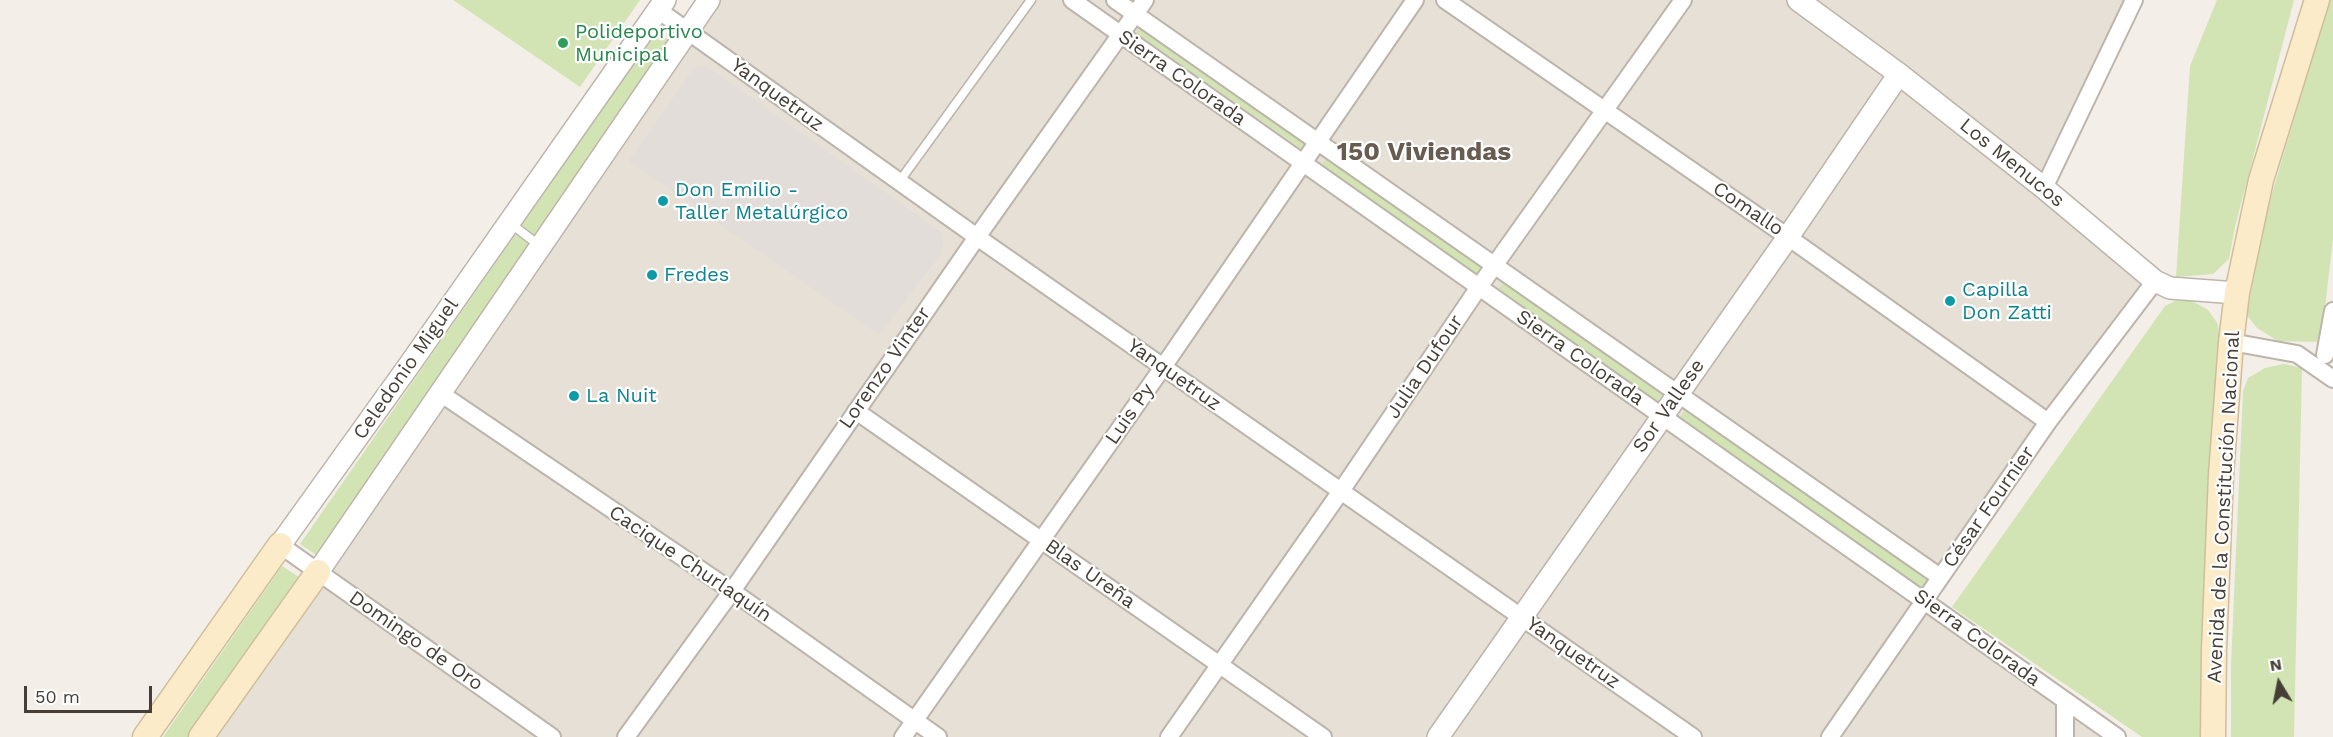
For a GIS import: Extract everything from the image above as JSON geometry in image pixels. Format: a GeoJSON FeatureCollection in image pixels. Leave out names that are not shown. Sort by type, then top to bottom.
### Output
{"type":"FeatureCollection","features":[{"type":"Feature","properties":{"kind":"main road","name":"Avenida de la Constitución Nacional"},"geometry":{"type":"LineString","coordinates":[[2213,737],[2221,475],[2237,293],[2261,180],[2317,0]]}},
{"type":"Feature","properties":{"kind":"main road","name":"Celedonio Miguel"},"geometry":{"type":"LineString","coordinates":[[145,737],[280,545]]}},
{"type":"Feature","properties":{"kind":"main road","name":"Celedonio Miguel"},"geometry":{"type":"LineString","coordinates":[[201,737],[318,572]]}},
{"type":"Feature","properties":{"kind":"street","name":"Celedonio Miguel"},"geometry":{"type":"LineString","coordinates":[[318,572],[709,0]]}},
{"type":"Feature","properties":{"kind":"street","name":"Sierra Colorada"},"geometry":{"type":"LineString","coordinates":[[1072,0],[2117,737]]}},
{"type":"Feature","properties":{"kind":"street","name":"Sierra Colorada"},"geometry":{"type":"LineString","coordinates":[[1115,0],[1940,578]]}},
{"type":"Feature","properties":{"kind":"street","name":"Lorenzo Vinter"},"geometry":{"type":"LineString","coordinates":[[626,737],[732,591],[977,237],[1145,0]]}},
{"type":"Feature","properties":{"kind":"street","name":"Luis Py"},"geometry":{"type":"LineString","coordinates":[[903,737],[1163,367],[1415,0]]}},
{"type":"Feature","properties":{"kind":"street","name":"Comallo"},"geometry":{"type":"LineString","coordinates":[[1445,0],[1788,237],[2048,422]]}},
{"type":"Feature","properties":{"kind":"street","name":"Julia Dufour"},"geometry":{"type":"LineString","coordinates":[[1169,737],[1341,491],[1494,265],[1683,0]]}},
{"type":"Feature","properties":{"kind":"street","name":"Los Menucos"},"geometry":{"type":"LineString","coordinates":[[1798,0],[1899,74],[2044,188],[2155,281],[2170,288],[2237,293]]}},
{"type":"Feature","properties":{"kind":"street"},"geometry":{"type":"LineString","coordinates":[[2044,188],[2134,0]]}},
{"type":"Feature","properties":{"kind":"street","name":"Celedonio Miguel"},"geometry":{"type":"LineString","coordinates":[[280,545],[661,5]]}},
{"type":"Feature","properties":{"kind":"street","name":"Yanquetruz"},"geometry":{"type":"LineString","coordinates":[[661,5],[687,30],[899,182],[1693,737]]}},
{"type":"Feature","properties":{"kind":"street","name":"Sor Vallese"},"geometry":{"type":"LineString","coordinates":[[1437,737],[1788,237],[1899,74]]}},
{"type":"Feature","properties":{"kind":"street","name":"César Fournier"},"geometry":{"type":"LineString","coordinates":[[1830,737],[2048,422],[2155,281]]}},
{"type":"Feature","properties":{"kind":"street"},"geometry":{"type":"LineString","coordinates":[[2231,342],[2297,354],[2329,355],[2333,311]]}},
{"type":"Feature","properties":{"kind":"street"},"geometry":{"type":"LineString","coordinates":[[2297,354],[2333,379]]}},
{"type":"Feature","properties":{"kind":"street","name":"Cacique Churlaquín"},"geometry":{"type":"LineString","coordinates":[[440,393],[732,591],[939,737]]}},
{"type":"Feature","properties":{"kind":"street","name":"Blas Ureña"},"geometry":{"type":"LineString","coordinates":[[856,411],[1323,737]]}},
{"type":"Feature","properties":{"kind":"street","name":"Domingo de Oro"},"geometry":{"type":"LineString","coordinates":[[280,545],[552,737]]}},
{"type":"Feature","properties":{"kind":"street"},"geometry":{"type":"LineString","coordinates":[[2065,702],[2065,737]]}},
{"type":"Feature","properties":{"kind":"lane"},"geometry":{"type":"LineString","coordinates":[[899,182],[1031,0]]}},
{"type":"Feature","properties":{"kind":"lane"},"geometry":{"type":"LineString","coordinates":[[509,222],[540,246]]}},
{"type":"Feature","properties":{"kind":"shaded area"},"geometry":{"type":"Polygon","coordinates":[[[709,0],[2134,0],[2044,188],[2155,281],[1925,601],[2117,737],[201,737],[709,0]]]}},
{"type":"Feature","properties":{"kind":"shaded area"},"geometry":{"type":"Polygon","coordinates":[[[707,66],[941,232],[943,243],[941,254],[879,335],[629,161],[694,68],[707,66]]]}},
{"type":"Feature","properties":{"kind":"green space","name":"Polideportivo Municipal"},"geometry":{"type":"Polygon","coordinates":[[[453,0],[640,0],[580,87],[453,0]]]}},
{"type":"Feature","properties":{"kind":"green space"},"geometry":{"type":"Polygon","coordinates":[[[2217,0],[2294,0],[2235,227],[2229,259],[2213,274],[2176,277],[2190,66],[2217,0]]]}},
{"type":"Feature","properties":{"kind":"green space"},"geometry":{"type":"Polygon","coordinates":[[[2329,0],[2333,0],[2333,239],[2321,342],[2278,341],[2257,328],[2247,315],[2262,228],[2329,0]]]}},
{"type":"Feature","properties":{"kind":"green space"},"geometry":{"type":"Polygon","coordinates":[[[1141,26],[1307,142],[1302,149],[1136,33],[1141,26]]]}},
{"type":"Feature","properties":{"kind":"green space"},"geometry":{"type":"Polygon","coordinates":[[[656,32],[673,43],[316,555],[300,544],[656,32]]]}},
{"type":"Feature","properties":{"kind":"green space"},"geometry":{"type":"Polygon","coordinates":[[[1327,158],[1482,268],[1477,275],[1322,165],[1327,158]]]}},
{"type":"Feature","properties":{"kind":"green space"},"geometry":{"type":"Polygon","coordinates":[[[1504,282],[1662,394],[1658,401],[1499,289],[1504,282]]]}},
{"type":"Feature","properties":{"kind":"green space"},"geometry":{"type":"Polygon","coordinates":[[[2175,301],[2192,301],[2208,310],[2218,324],[2220,345],[2209,474],[2208,737],[2142,737],[1952,607],[2165,306],[2175,301]]]}},
{"type":"Feature","properties":{"kind":"green space"},"geometry":{"type":"Polygon","coordinates":[[[2284,364],[2302,368],[2294,737],[2231,737],[2231,665],[2243,391],[2248,378],[2265,368],[2284,364]]]}},
{"type":"Feature","properties":{"kind":"green space"},"geometry":{"type":"Polygon","coordinates":[[[1685,410],[1931,582],[1925,591],[1680,418],[1685,410]]]}},
{"type":"Feature","properties":{"kind":"green space"},"geometry":{"type":"Polygon","coordinates":[[[282,566],[299,577],[188,737],[163,737],[282,566]]]}},
{"type":"Feature","properties":{"kind":"place","name":"Polideportivo Municipal"},"geometry":{"type":"Point","coordinates":[563,43]}},
{"type":"Feature","properties":{"kind":"place","name":"Don Emilio - Taller Metalúrgico"},"geometry":{"type":"Point","coordinates":[663,201]}},
{"type":"Feature","properties":{"kind":"place","name":"Fredes"},"geometry":{"type":"Point","coordinates":[652,275]}},
{"type":"Feature","properties":{"kind":"place","name":"Capilla Don Zatti"},"geometry":{"type":"Point","coordinates":[1950,301]}},
{"type":"Feature","properties":{"kind":"place","name":"La Nuit"},"geometry":{"type":"Point","coordinates":[574,396]}},
{"type":"Feature","properties":{"kind":"district","name":"150 Viviendas"},"geometry":{"type":"Point","coordinates":[1424,152]}}]}
